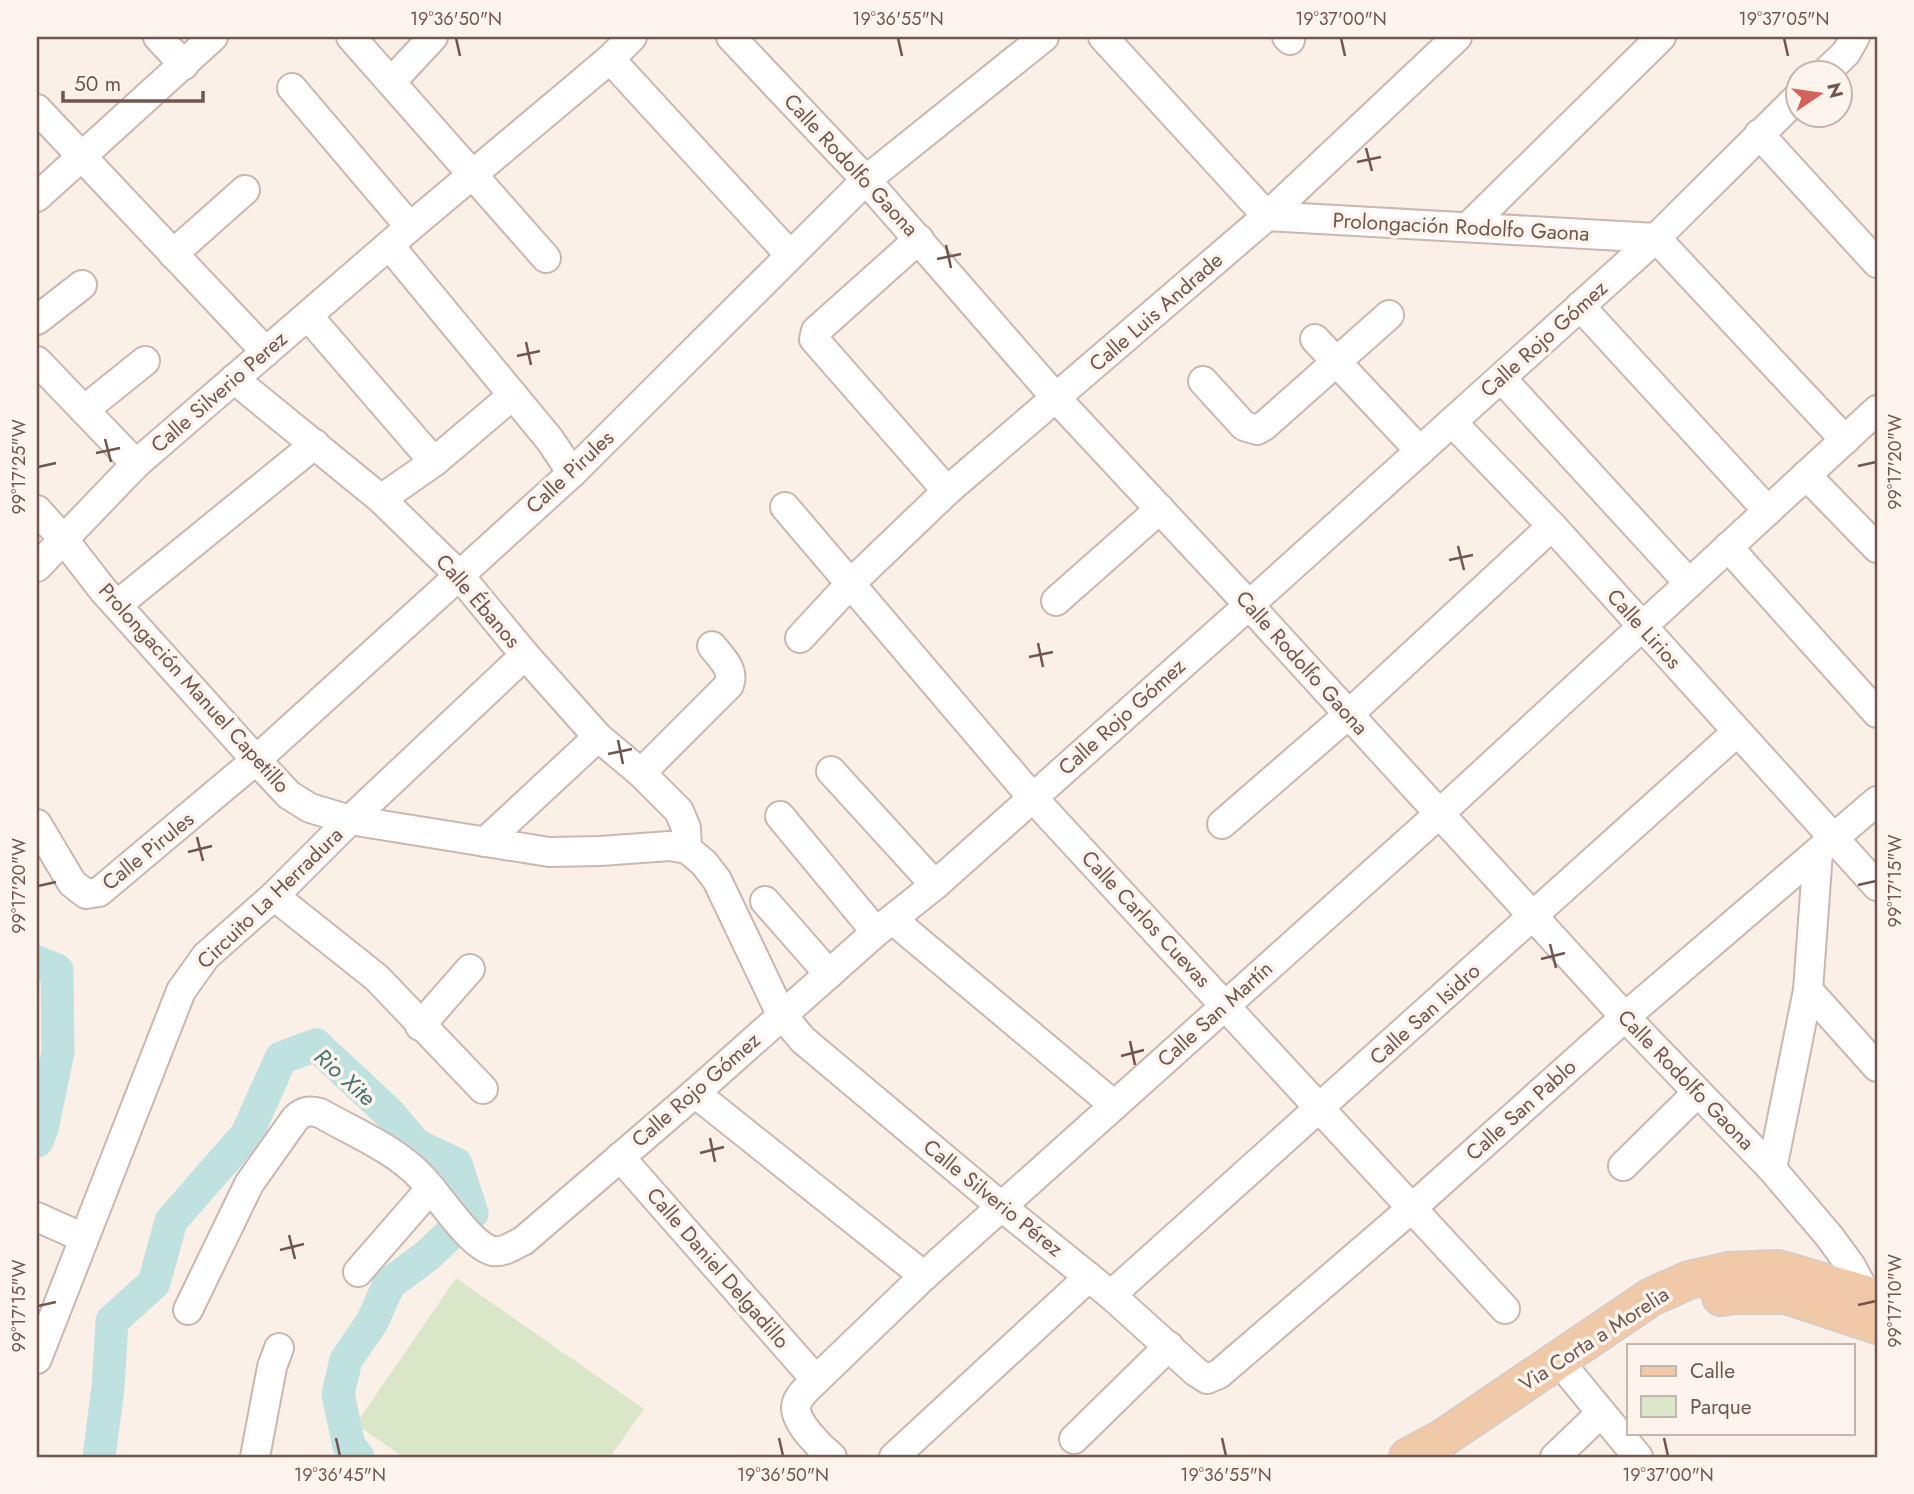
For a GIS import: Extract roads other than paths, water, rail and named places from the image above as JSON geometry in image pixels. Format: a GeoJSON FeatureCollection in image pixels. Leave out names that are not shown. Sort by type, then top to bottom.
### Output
{"type":"FeatureCollection","features":[{"type":"Feature","properties":{"kind":"main road","name":"Via Corta a Morelia"},"geometry":{"type":"LineString","coordinates":[[1408,1457],[1443,1438],[1651,1297],[1689,1280],[1729,1271],[1778,1269],[1873,1306]]}},
{"type":"Feature","properties":{"kind":"main road","name":"Via Corta a Morelia"},"geometry":{"type":"LineString","coordinates":[[1455,1457],[1657,1321],[1696,1301],[1734,1294],[1786,1295],[1873,1306]]}},
{"type":"Feature","properties":{"kind":"street"},"geometry":{"type":"LineString","coordinates":[[158,37],[184,65]]}},
{"type":"Feature","properties":{"kind":"street"},"geometry":{"type":"LineString","coordinates":[[37,197],[214,37]]}},
{"type":"Feature","properties":{"kind":"street"},"geometry":{"type":"LineString","coordinates":[[351,37],[546,258]]}},
{"type":"Feature","properties":{"kind":"street"},"geometry":{"type":"LineString","coordinates":[[392,81],[433,37]]}},
{"type":"Feature","properties":{"kind":"street","name":"Calle Silverio Perez"},"geometry":{"type":"LineString","coordinates":[[37,567],[65,541],[136,464],[610,59],[632,37]]}},
{"type":"Feature","properties":{"kind":"street","name":"Calle Rodolfo Gaona"},"geometry":{"type":"LineString","coordinates":[[731,37],[919,239],[1056,399],[1249,605],[1625,1017],[1772,1169],[1829,1236],[1851,1266],[1873,1306]]}},
{"type":"Feature","properties":{"kind":"street","name":"Calle Pirules"},"geometry":{"type":"LineString","coordinates":[[37,824],[72,883],[86,894],[99,892],[256,760],[572,473],[866,180],[1044,37]]}},
{"type":"Feature","properties":{"kind":"street"},"geometry":{"type":"LineString","coordinates":[[1103,37],[1267,216]]}},
{"type":"Feature","properties":{"kind":"street","name":"Calle Luis Andrade"},"geometry":{"type":"LineString","coordinates":[[800,638],[850,584],[947,491],[1267,216],[1457,37]]}},
{"type":"Feature","properties":{"kind":"street"},"geometry":{"type":"LineString","coordinates":[[1468,227],[1661,37]]}},
{"type":"Feature","properties":{"kind":"street"},"geometry":{"type":"LineString","coordinates":[[1838,60],[1855,37]]}},
{"type":"Feature","properties":{"kind":"street"},"geometry":{"type":"LineString","coordinates":[[1868,37],[1877,47]]}},
{"type":"Feature","properties":{"kind":"street"},"geometry":{"type":"LineString","coordinates":[[610,59],[790,256]]}},
{"type":"Feature","properties":{"kind":"street"},"geometry":{"type":"LineString","coordinates":[[292,88],[572,473]]}},
{"type":"Feature","properties":{"kind":"street"},"geometry":{"type":"LineString","coordinates":[[37,110],[266,352]]}},
{"type":"Feature","properties":{"kind":"street","name":"Calle Rojo Gómez"},"geometry":{"type":"LineString","coordinates":[[188,1310],[249,1184],[295,1119],[302,1112],[311,1110],[387,1151],[420,1175],[475,1240],[492,1251],[508,1249],[523,1241],[695,1093],[781,1014],[935,885],[1502,379],[1656,238],[1784,110]]}},
{"type":"Feature","properties":{"kind":"street"},"geometry":{"type":"LineString","coordinates":[[1759,134],[1877,262]]}},
{"type":"Feature","properties":{"kind":"street"},"geometry":{"type":"LineString","coordinates":[[173,254],[245,190]]}},
{"type":"Feature","properties":{"kind":"street","name":"Prolongación Rodolfo Gaona"},"geometry":{"type":"LineString","coordinates":[[1267,216],[1656,238]]}},
{"type":"Feature","properties":{"kind":"street"},"geometry":{"type":"LineString","coordinates":[[1656,238],[1845,440]]}},
{"type":"Feature","properties":{"kind":"street"},"geometry":{"type":"LineString","coordinates":[[919,239],[816,331],[814,339],[947,491]]}},
{"type":"Feature","properties":{"kind":"street"},"geometry":{"type":"LineString","coordinates":[[37,320],[82,285]]}},
{"type":"Feature","properties":{"kind":"street"},"geometry":{"type":"LineString","coordinates":[[1580,306],[1768,511]]}},
{"type":"Feature","properties":{"kind":"street"},"geometry":{"type":"LineString","coordinates":[[1203,381],[1244,426],[1257,430],[1389,315]]}},
{"type":"Feature","properties":{"kind":"street"},"geometry":{"type":"LineString","coordinates":[[308,316],[434,462]]}},
{"type":"Feature","properties":{"kind":"street"},"geometry":{"type":"LineString","coordinates":[[1315,339],[1420,451]]}},
{"type":"Feature","properties":{"kind":"street"},"geometry":{"type":"LineString","coordinates":[[37,361],[136,464]]}},
{"type":"Feature","properties":{"kind":"street"},"geometry":{"type":"LineString","coordinates":[[84,410],[145,361]]}},
{"type":"Feature","properties":{"kind":"street","name":"Calle Ébanos"},"geometry":{"type":"LineString","coordinates":[[234,379],[381,499],[459,575],[598,737],[641,773],[679,811],[686,828],[687,849]]}},
{"type":"Feature","properties":{"kind":"street"},"geometry":{"type":"LineString","coordinates":[[1502,379],[1689,583]]}},
{"type":"Feature","properties":{"kind":"street"},"geometry":{"type":"LineString","coordinates":[[381,499],[434,462],[513,395]]}},
{"type":"Feature","properties":{"kind":"street","name":"Calle San Martín"},"geometry":{"type":"LineString","coordinates":[[832,1457],[820,1447],[800,1421],[796,1408],[800,1396],[924,1276],[1439,814],[1877,410]]}},
{"type":"Feature","properties":{"kind":"street","name":"Calle Lirios"},"geometry":{"type":"LineString","coordinates":[[1452,422],[1552,526],[1737,732],[1826,845],[1877,886]]}},
{"type":"Feature","properties":{"kind":"street"},"geometry":{"type":"LineString","coordinates":[[117,605],[315,444]]}},
{"type":"Feature","properties":{"kind":"street"},"geometry":{"type":"LineString","coordinates":[[1806,475],[1877,548]]}},
{"type":"Feature","properties":{"kind":"street","name":"Calle Carlos Cuevas"},"geometry":{"type":"LineString","coordinates":[[785,506],[1032,797],[1505,1309]]}},
{"type":"Feature","properties":{"kind":"street"},"geometry":{"type":"LineString","coordinates":[[1056,601],[1160,509]]}},
{"type":"Feature","properties":{"kind":"street","name":"Prolongación Manuel Capetillo"},"geometry":{"type":"LineString","coordinates":[[37,510],[117,605],[256,760],[289,795],[310,808],[350,820],[550,852],[670,846],[687,849]]}},
{"type":"Feature","properties":{"kind":"street"},"geometry":{"type":"LineString","coordinates":[[1222,824],[1349,714],[1552,526]]}},
{"type":"Feature","properties":{"kind":"street"},"geometry":{"type":"LineString","coordinates":[[1728,547],[1877,713]]}},
{"type":"Feature","properties":{"kind":"street"},"geometry":{"type":"LineString","coordinates":[[641,773],[729,685],[730,670],[712,646]]}},
{"type":"Feature","properties":{"kind":"street","name":"Circuito La Herradura"},"geometry":{"type":"LineString","coordinates":[[37,1359],[181,991],[206,956],[274,896],[350,820],[525,655]]}},
{"type":"Feature","properties":{"kind":"street","name":"Calle San Isidro"},"geometry":{"type":"LineString","coordinates":[[1111,1295],[1321,1109],[1737,732]]}},
{"type":"Feature","properties":{"kind":"street"},"geometry":{"type":"LineString","coordinates":[[485,842],[598,737]]}},
{"type":"Feature","properties":{"kind":"street"},"geometry":{"type":"LineString","coordinates":[[831,771],[935,885]]}},
{"type":"Feature","properties":{"kind":"street","name":"Calle San Pablo"},"geometry":{"type":"LineString","coordinates":[[1207,1379],[1219,1374],[1412,1208],[1625,1017],[1877,801]]}},
{"type":"Feature","properties":{"kind":"street"},"geometry":{"type":"LineString","coordinates":[[779,816],[884,926],[1114,1105]]}},
{"type":"Feature","properties":{"kind":"street"},"geometry":{"type":"LineString","coordinates":[[1772,1169],[1808,990],[1826,845]]}},
{"type":"Feature","properties":{"kind":"street"},"geometry":{"type":"LineString","coordinates":[[687,849],[704,863],[717,880],[781,1014]]}},
{"type":"Feature","properties":{"kind":"street"},"geometry":{"type":"LineString","coordinates":[[274,896],[377,978],[483,1089]]}},
{"type":"Feature","properties":{"kind":"street"},"geometry":{"type":"LineString","coordinates":[[765,901],[830,974]]}},
{"type":"Feature","properties":{"kind":"street"},"geometry":{"type":"LineString","coordinates":[[420,1026],[470,969]]}},
{"type":"Feature","properties":{"kind":"street"},"geometry":{"type":"LineString","coordinates":[[1808,990],[1877,1067]]}},
{"type":"Feature","properties":{"kind":"street","name":"Calle Silverio Pérez"},"geometry":{"type":"LineString","coordinates":[[781,1014],[803,1040],[1111,1295],[1207,1379]]}},
{"type":"Feature","properties":{"kind":"street"},"geometry":{"type":"LineString","coordinates":[[695,1093],[924,1276]]}},
{"type":"Feature","properties":{"kind":"street"},"geometry":{"type":"LineString","coordinates":[[1623,1166],[1696,1093]]}},
{"type":"Feature","properties":{"kind":"street","name":"Calle Daniel Delgadillo"},"geometry":{"type":"LineString","coordinates":[[620,1157],[816,1380]]}},
{"type":"Feature","properties":{"kind":"street"},"geometry":{"type":"LineString","coordinates":[[358,1272],[438,1198]]}},
{"type":"Feature","properties":{"kind":"street"},"geometry":{"type":"LineString","coordinates":[[37,1217],[84,1238]]}},
{"type":"Feature","properties":{"kind":"street"},"geometry":{"type":"LineString","coordinates":[[894,1457],[1089,1277]]}},
{"type":"Feature","properties":{"kind":"street"},"geometry":{"type":"LineString","coordinates":[[1074,1439],[1169,1346]]}},
{"type":"Feature","properties":{"kind":"street"},"geometry":{"type":"LineString","coordinates":[[255,1457],[272,1367],[279,1348]]}},
{"type":"Feature","properties":{"kind":"street"},"geometry":{"type":"LineString","coordinates":[[1572,1377],[1639,1457]]}},
{"type":"Feature","properties":{"kind":"street"},"geometry":{"type":"LineString","coordinates":[[1560,1456],[1601,1413]]}},
{"type":"Feature","properties":{"kind":"waterway","name":"Rio Xite"},"geometry":{"type":"LineString","coordinates":[[37,962],[57,970],[58,1052],[42,1129],[37,1141]]}},
{"type":"Feature","properties":{"kind":"waterway","name":"Rio Xite"},"geometry":{"type":"LineString","coordinates":[[99,1457],[108,1388],[112,1321],[154,1283],[171,1221],[247,1134],[281,1058],[316,1045],[390,1114],[416,1145],[456,1164],[472,1213],[428,1255],[389,1284],[372,1322],[346,1360],[338,1394],[349,1446],[358,1457]]}}]}
